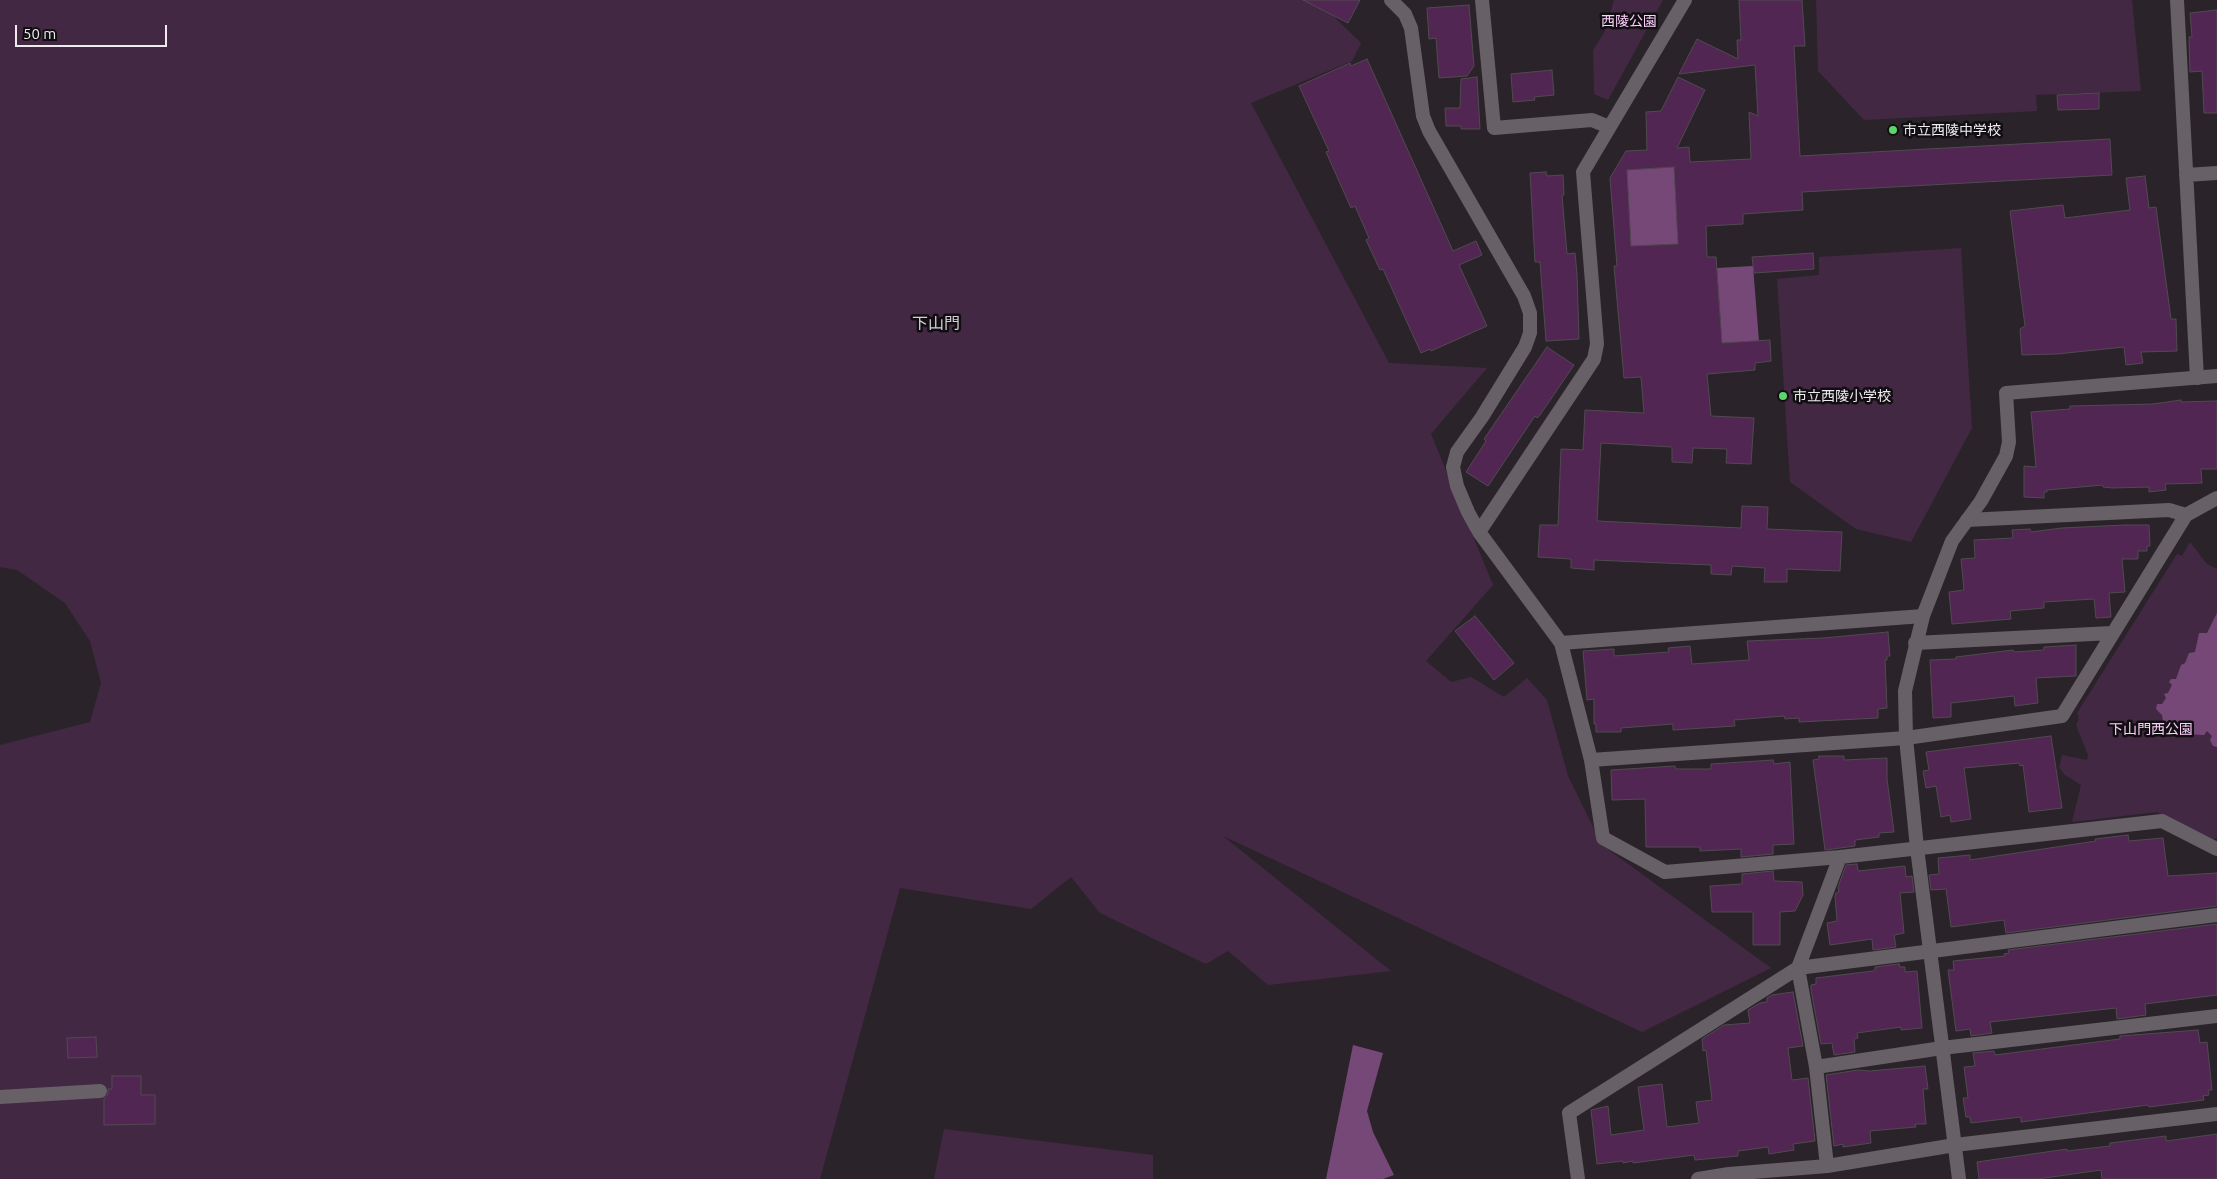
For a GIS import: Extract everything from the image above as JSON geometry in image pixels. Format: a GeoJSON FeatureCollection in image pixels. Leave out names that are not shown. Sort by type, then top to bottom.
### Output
{"type":"FeatureCollection","features":[{"type":"Feature","properties":{"kind":"street"},"geometry":{"type":"LineString","coordinates":[[1391,0],[1405,14],[1411,28],[1423,116],[1428,131],[1524,296],[1530,313],[1530,333],[1525,347],[1482,417],[1456,452],[1452,467],[1457,486],[1468,512],[1480,532],[1561,643],[1591,760],[1603,838],[1665,872],[1840,857],[2162,821],[2217,849]]}},
{"type":"Feature","properties":{"kind":"street"},"geometry":{"type":"LineString","coordinates":[[1482,0],[1494,128],[1592,120],[1609,127]]}},
{"type":"Feature","properties":{"kind":"street"},"geometry":{"type":"LineString","coordinates":[[1480,532],[1594,358],[1597,344],[1583,172],[1685,0]]}},
{"type":"Feature","properties":{"kind":"street"},"geometry":{"type":"LineString","coordinates":[[2177,0],[2197,378]]}},
{"type":"Feature","properties":{"kind":"street"},"geometry":{"type":"LineString","coordinates":[[2186,175],[2217,173]]}},
{"type":"Feature","properties":{"kind":"street"},"geometry":{"type":"LineString","coordinates":[[1959,1179],[1917,848],[1906,738],[1905,691],[1915,642],[1923,616],[1952,542],[1981,501],[2006,456],[2009,442],[2006,393],[2217,376]]}},
{"type":"Feature","properties":{"kind":"street"},"geometry":{"type":"LineString","coordinates":[[1591,760],[1906,738],[2062,716],[2186,515],[2217,498]]}},
{"type":"Feature","properties":{"kind":"street"},"geometry":{"type":"LineString","coordinates":[[1967,520],[2170,510],[2186,515]]}},
{"type":"Feature","properties":{"kind":"street"},"geometry":{"type":"LineString","coordinates":[[1561,643],[1923,616]]}},
{"type":"Feature","properties":{"kind":"street"},"geometry":{"type":"LineString","coordinates":[[1915,642],[2112,633]]}},
{"type":"Feature","properties":{"kind":"street"},"geometry":{"type":"LineString","coordinates":[[1827,1166],[1816,1067],[1798,968],[1840,857]]}},
{"type":"Feature","properties":{"kind":"street"},"geometry":{"type":"LineString","coordinates":[[1578,1179],[1569,1113],[1798,968],[2217,915]]}},
{"type":"Feature","properties":{"kind":"street"},"geometry":{"type":"LineString","coordinates":[[1816,1067],[1942,1048],[2217,1016]]}},
{"type":"Feature","properties":{"kind":"street"},"geometry":{"type":"LineString","coordinates":[[0,1097],[100,1091]]}},
{"type":"Feature","properties":{"kind":"street"},"geometry":{"type":"LineString","coordinates":[[1698,1179],[1827,1166],[1955,1145],[2217,1114]]}},
{"type":"Feature","properties":{"kind":"green space"},"geometry":{"type":"Polygon","coordinates":[[[0,0],[1317,0],[1361,43],[1352,61],[1251,103],[1389,363],[1487,368],[1431,434],[1493,585],[1426,661],[1451,682],[1471,677],[1504,697],[1527,678],[1547,700],[1568,776],[1602,845],[1771,968],[1642,1032],[1223,836],[1391,971],[1268,985],[1228,951],[1206,964],[1100,913],[1071,877],[1031,909],[900,888],[820,1179],[0,1179],[0,745],[90,722],[101,683],[90,641],[65,603],[17,570],[0,567],[0,0]]]}},
{"type":"Feature","properties":{"kind":"green space","name":"西陵公園"},"geometry":{"type":"Polygon","coordinates":[[[1614,0],[1663,0],[1608,100],[1594,94],[1593,50],[1604,33],[1614,0]]]}},
{"type":"Feature","properties":{"kind":"green space"},"geometry":{"type":"Polygon","coordinates":[[[1816,0],[2132,0],[2141,91],[2036,95],[2037,111],[1864,120],[1818,71],[1816,0]]]}},
{"type":"Feature","properties":{"kind":"green space"},"geometry":{"type":"Polygon","coordinates":[[[1961,248],[1972,428],[1911,542],[1856,529],[1790,482],[1777,279],[1819,275],[1819,257],[1961,248]]]}},
{"type":"Feature","properties":{"kind":"green space","name":"下山門西公園"},"geometry":{"type":"Polygon","coordinates":[[[2190,542],[2207,564],[2217,569],[2217,838],[2213,839],[2157,812],[2072,822],[2081,785],[2065,775],[2059,768],[2062,755],[2087,760],[2088,755],[2076,725],[2079,719],[2077,713],[2177,554],[2182,556],[2190,542]]]}},
{"type":"Feature","properties":{"kind":"green space"},"geometry":{"type":"Polygon","coordinates":[[[944,1129],[1153,1155],[1153,1179],[934,1179],[944,1129]]]}},
{"type":"Feature","properties":{"kind":"shaded area"},"geometry":{"type":"Polygon","coordinates":[[[1674,167],[1678,244],[1631,246],[1627,170],[1674,167]]]}},
{"type":"Feature","properties":{"kind":"shaded area"},"geometry":{"type":"Polygon","coordinates":[[[1753,266],[1759,341],[1722,343],[1717,268],[1753,266]]]}},
{"type":"Feature","properties":{"kind":"shaded area"},"geometry":{"type":"Polygon","coordinates":[[[2217,613],[2217,747],[2213,746],[2210,740],[2212,736],[2207,731],[2204,735],[2165,733],[2162,715],[2156,709],[2157,704],[2162,704],[2166,698],[2164,694],[2168,693],[2172,685],[2169,682],[2171,679],[2176,679],[2181,665],[2185,663],[2189,653],[2195,652],[2199,633],[2207,633],[2217,613]]]}},
{"type":"Feature","properties":{"kind":"shaded area"},"geometry":{"type":"Polygon","coordinates":[[[1353,1045],[1383,1053],[1367,1111],[1373,1132],[1394,1175],[1383,1179],[1326,1179],[1353,1045]]]}},
{"type":"Feature","properties":{"kind":"building"},"geometry":{"type":"Polygon","coordinates":[[[1303,0],[1360,0],[1348,23],[1303,0]]]}},
{"type":"Feature","properties":{"kind":"building"},"geometry":{"type":"Polygon","coordinates":[[[1739,0],[1802,0],[1805,46],[1794,46],[1800,156],[2110,139],[2112,175],[1802,192],[1803,210],[1743,214],[1743,224],[1706,226],[1707,257],[1716,257],[1722,343],[1770,340],[1771,361],[1755,363],[1755,370],[1707,374],[1711,416],[1754,418],[1751,464],[1726,463],[1727,449],[1693,448],[1692,463],[1672,462],[1672,447],[1601,443],[1597,521],[1741,528],[1742,506],[1768,507],[1767,529],[1842,532],[1840,571],[1787,569],[1787,582],[1764,582],[1765,568],[1732,566],[1731,575],[1711,574],[1711,565],[1594,560],[1594,570],[1571,568],[1571,559],[1538,557],[1540,525],[1558,525],[1561,449],[1583,450],[1585,410],[1644,413],[1641,377],[1624,378],[1614,266],[1617,266],[1610,178],[1626,151],[1647,150],[1646,112],[1661,111],[1678,77],[1705,90],[1677,148],[1689,147],[1690,162],[1751,159],[1749,112],[1758,116],[1755,65],[1679,74],[1697,39],[1738,59],[1737,40],[1741,40],[1739,0]],[[1674,167],[1627,170],[1631,246],[1678,244],[1674,167]]]}},
{"type":"Feature","properties":{"kind":"building"},"geometry":{"type":"Polygon","coordinates":[[[1469,5],[1474,66],[1467,76],[1439,78],[1436,38],[1429,39],[1427,8],[1469,5]]]}},
{"type":"Feature","properties":{"kind":"building"},"geometry":{"type":"Polygon","coordinates":[[[2217,10],[2217,113],[2204,113],[2202,71],[2190,72],[2189,37],[2192,37],[2190,13],[2217,10]]]}},
{"type":"Feature","properties":{"kind":"building"},"geometry":{"type":"Polygon","coordinates":[[[1367,59],[1453,251],[1476,241],[1482,255],[1459,265],[1487,326],[1431,351],[1430,349],[1421,353],[1383,269],[1380,270],[1366,240],[1369,238],[1355,206],[1351,208],[1326,152],[1329,151],[1299,86],[1350,63],[1351,66],[1367,59]]]}},
{"type":"Feature","properties":{"kind":"building"},"geometry":{"type":"Polygon","coordinates":[[[1552,70],[1554,95],[1534,97],[1535,100],[1513,102],[1511,74],[1552,70]]]}},
{"type":"Feature","properties":{"kind":"building"},"geometry":{"type":"Polygon","coordinates":[[[1477,77],[1480,129],[1461,129],[1461,126],[1446,126],[1445,108],[1460,108],[1461,79],[1477,77]]]}},
{"type":"Feature","properties":{"kind":"building"},"geometry":{"type":"Polygon","coordinates":[[[2099,93],[2099,109],[2058,110],[2057,95],[2099,93]]]}},
{"type":"Feature","properties":{"kind":"building"},"geometry":{"type":"Polygon","coordinates":[[[1546,172],[1547,176],[1563,175],[1564,195],[1562,195],[1567,254],[1575,253],[1579,339],[1546,341],[1540,262],[1535,262],[1530,173],[1546,172]]]}},
{"type":"Feature","properties":{"kind":"building"},"geometry":{"type":"Polygon","coordinates":[[[2145,176],[2149,208],[2156,207],[2171,319],[2176,319],[2177,351],[2141,352],[2143,363],[2126,365],[2124,347],[2057,354],[2022,355],[2020,329],[2025,326],[2010,211],[2063,205],[2065,218],[2130,210],[2126,178],[2145,176]]]}},
{"type":"Feature","properties":{"kind":"building"},"geometry":{"type":"Polygon","coordinates":[[[1813,253],[1814,269],[1754,273],[1752,257],[1813,253]]]}},
{"type":"Feature","properties":{"kind":"building"},"geometry":{"type":"Polygon","coordinates":[[[1547,347],[1574,365],[1540,415],[1537,418],[1535,416],[1488,486],[1466,472],[1486,441],[1484,439],[1547,347]]]}},
{"type":"Feature","properties":{"kind":"building"},"geometry":{"type":"Polygon","coordinates":[[[2181,400],[2181,402],[2217,401],[2217,469],[2201,469],[2202,483],[2165,484],[2166,490],[2149,492],[2149,487],[2113,488],[2103,487],[2103,485],[2047,490],[2047,492],[2044,492],[2044,498],[2024,497],[2024,466],[2036,467],[2031,412],[2070,409],[2070,406],[2153,404],[2181,400]]]}},
{"type":"Feature","properties":{"kind":"building"},"geometry":{"type":"Polygon","coordinates":[[[2149,525],[2150,546],[2147,546],[2147,551],[2138,551],[2138,559],[2122,559],[2125,592],[2109,593],[2111,617],[2096,618],[2094,599],[2044,602],[2044,608],[2010,611],[2011,619],[1952,624],[1949,592],[1964,590],[1961,559],[1975,558],[1974,540],[2013,538],[2012,530],[2030,529],[2031,532],[2062,528],[2149,525]]]}},
{"type":"Feature","properties":{"kind":"building"},"geometry":{"type":"Polygon","coordinates":[[[1475,616],[1514,663],[1494,680],[1455,631],[1475,616]]]}},
{"type":"Feature","properties":{"kind":"building"},"geometry":{"type":"Polygon","coordinates":[[[1888,632],[1890,656],[1887,656],[1887,660],[1885,660],[1887,708],[1878,709],[1878,718],[1799,722],[1799,718],[1785,719],[1784,716],[1734,720],[1735,726],[1673,730],[1673,724],[1621,728],[1621,732],[1596,732],[1596,724],[1594,724],[1594,699],[1587,700],[1583,651],[1614,649],[1614,656],[1669,652],[1668,648],[1690,646],[1692,664],[1749,660],[1747,641],[1823,638],[1888,632]]]}},
{"type":"Feature","properties":{"kind":"building"},"geometry":{"type":"Polygon","coordinates":[[[2076,645],[2076,676],[2036,678],[2038,703],[2015,706],[2014,696],[1951,703],[1951,717],[1933,718],[1930,660],[1956,659],[1956,657],[2013,650],[2014,652],[2044,650],[2044,647],[2076,645]]]}},
{"type":"Feature","properties":{"kind":"building"},"geometry":{"type":"Polygon","coordinates":[[[2051,736],[2062,808],[2029,812],[2023,765],[2020,766],[2019,763],[1964,768],[1971,819],[1951,822],[1950,815],[1941,817],[1936,786],[1926,788],[1923,771],[1929,770],[1926,752],[2051,736]]]}},
{"type":"Feature","properties":{"kind":"building"},"geometry":{"type":"Polygon","coordinates":[[[1819,756],[1844,756],[1844,760],[1887,758],[1887,779],[1894,832],[1879,833],[1879,837],[1855,840],[1855,846],[1825,850],[1813,760],[1819,759],[1819,756]]]}},
{"type":"Feature","properties":{"kind":"building"},"geometry":{"type":"Polygon","coordinates":[[[1773,760],[1774,764],[1790,762],[1794,844],[1773,845],[1773,854],[1741,857],[1741,849],[1700,851],[1700,847],[1646,847],[1645,799],[1612,800],[1611,770],[1675,766],[1676,769],[1711,769],[1711,764],[1773,760]]]}},
{"type":"Feature","properties":{"kind":"building"},"geometry":{"type":"Polygon","coordinates":[[[2128,835],[2129,841],[2163,838],[2168,876],[2217,873],[2217,906],[2006,933],[2004,920],[1951,927],[1946,889],[1931,890],[1929,875],[1939,874],[1938,858],[1970,855],[1970,860],[2128,835]]]}},
{"type":"Feature","properties":{"kind":"building"},"geometry":{"type":"Polygon","coordinates":[[[1857,864],[1858,871],[1905,866],[1906,877],[1912,876],[1914,892],[1900,893],[1904,933],[1894,935],[1896,947],[1873,950],[1872,939],[1830,945],[1827,923],[1837,921],[1835,896],[1839,892],[1838,887],[1846,865],[1857,864]]]}},
{"type":"Feature","properties":{"kind":"building"},"geometry":{"type":"Polygon","coordinates":[[[1773,871],[1774,881],[1802,882],[1803,895],[1795,911],[1780,912],[1780,945],[1753,945],[1753,912],[1712,912],[1710,886],[1742,884],[1742,874],[1773,871]]]}},
{"type":"Feature","properties":{"kind":"building"},"geometry":{"type":"Polygon","coordinates":[[[2217,924],[2217,995],[2145,1004],[2146,1015],[2117,1019],[2116,1008],[1990,1022],[1992,1033],[1971,1036],[1970,1029],[1956,1031],[1948,970],[1954,970],[1953,961],[2005,956],[2004,954],[2009,953],[2008,950],[2217,924]]]}},
{"type":"Feature","properties":{"kind":"building"},"geometry":{"type":"Polygon","coordinates":[[[1899,964],[1900,967],[1905,967],[1905,972],[1917,971],[1922,1028],[1901,1030],[1901,1027],[1857,1033],[1858,1038],[1854,1039],[1855,1052],[1834,1055],[1832,1043],[1821,1044],[1811,990],[1811,985],[1816,984],[1816,978],[1873,971],[1875,967],[1899,964]]]}},
{"type":"Feature","properties":{"kind":"building"},"geometry":{"type":"Polygon","coordinates":[[[1793,992],[1803,1046],[1788,1048],[1792,1080],[1808,1078],[1815,1141],[1793,1144],[1794,1150],[1769,1154],[1768,1147],[1738,1151],[1738,1156],[1695,1160],[1694,1155],[1633,1163],[1633,1161],[1623,1163],[1623,1161],[1597,1164],[1591,1110],[1608,1106],[1611,1135],[1644,1130],[1638,1087],[1662,1084],[1667,1127],[1699,1123],[1696,1102],[1712,1100],[1706,1050],[1703,1051],[1702,1039],[1724,1025],[1750,1023],[1748,1010],[1760,1003],[1767,1002],[1767,998],[1772,995],[1793,992]]]}},
{"type":"Feature","properties":{"kind":"building"},"geometry":{"type":"Polygon","coordinates":[[[2198,1030],[2200,1043],[2207,1042],[2212,1090],[2208,1090],[2209,1095],[2203,1096],[2204,1100],[2149,1107],[2148,1105],[2021,1122],[2021,1117],[1971,1123],[1970,1117],[1966,1117],[1963,1098],[1968,1098],[1964,1067],[1975,1066],[1973,1053],[1994,1051],[1995,1055],[2120,1039],[2120,1036],[2198,1030]]]}},
{"type":"Feature","properties":{"kind":"building"},"geometry":{"type":"Polygon","coordinates":[[[96,1037],[97,1057],[68,1058],[67,1038],[96,1037]]]}},
{"type":"Feature","properties":{"kind":"building"},"geometry":{"type":"Polygon","coordinates":[[[1925,1066],[1928,1089],[1923,1089],[1926,1124],[1915,1124],[1916,1127],[1870,1131],[1871,1143],[1843,1147],[1843,1144],[1834,1146],[1826,1075],[1858,1070],[1870,1071],[1925,1066]]]}},
{"type":"Feature","properties":{"kind":"building"},"geometry":{"type":"Polygon","coordinates":[[[112,1076],[141,1076],[141,1095],[155,1095],[155,1124],[104,1125],[104,1099],[108,1094],[108,1089],[112,1089],[112,1076]]]}},
{"type":"Feature","properties":{"kind":"building"},"geometry":{"type":"Polygon","coordinates":[[[2217,1134],[2217,1179],[2102,1179],[2101,1170],[2038,1179],[1979,1179],[1977,1162],[2067,1149],[2067,1151],[2110,1146],[2110,1143],[2166,1136],[2166,1141],[2217,1134]]]}},
{"type":"Feature","properties":{"kind":"place","name":"市立西陵中学校"},"geometry":{"type":"Point","coordinates":[1893,130]}},
{"type":"Feature","properties":{"kind":"place","name":"市立西陵小学校"},"geometry":{"type":"Point","coordinates":[1783,396]}},
{"type":"Feature","properties":{"kind":"district","name":"下山門"},"geometry":{"type":"Point","coordinates":[936,324]}}]}
